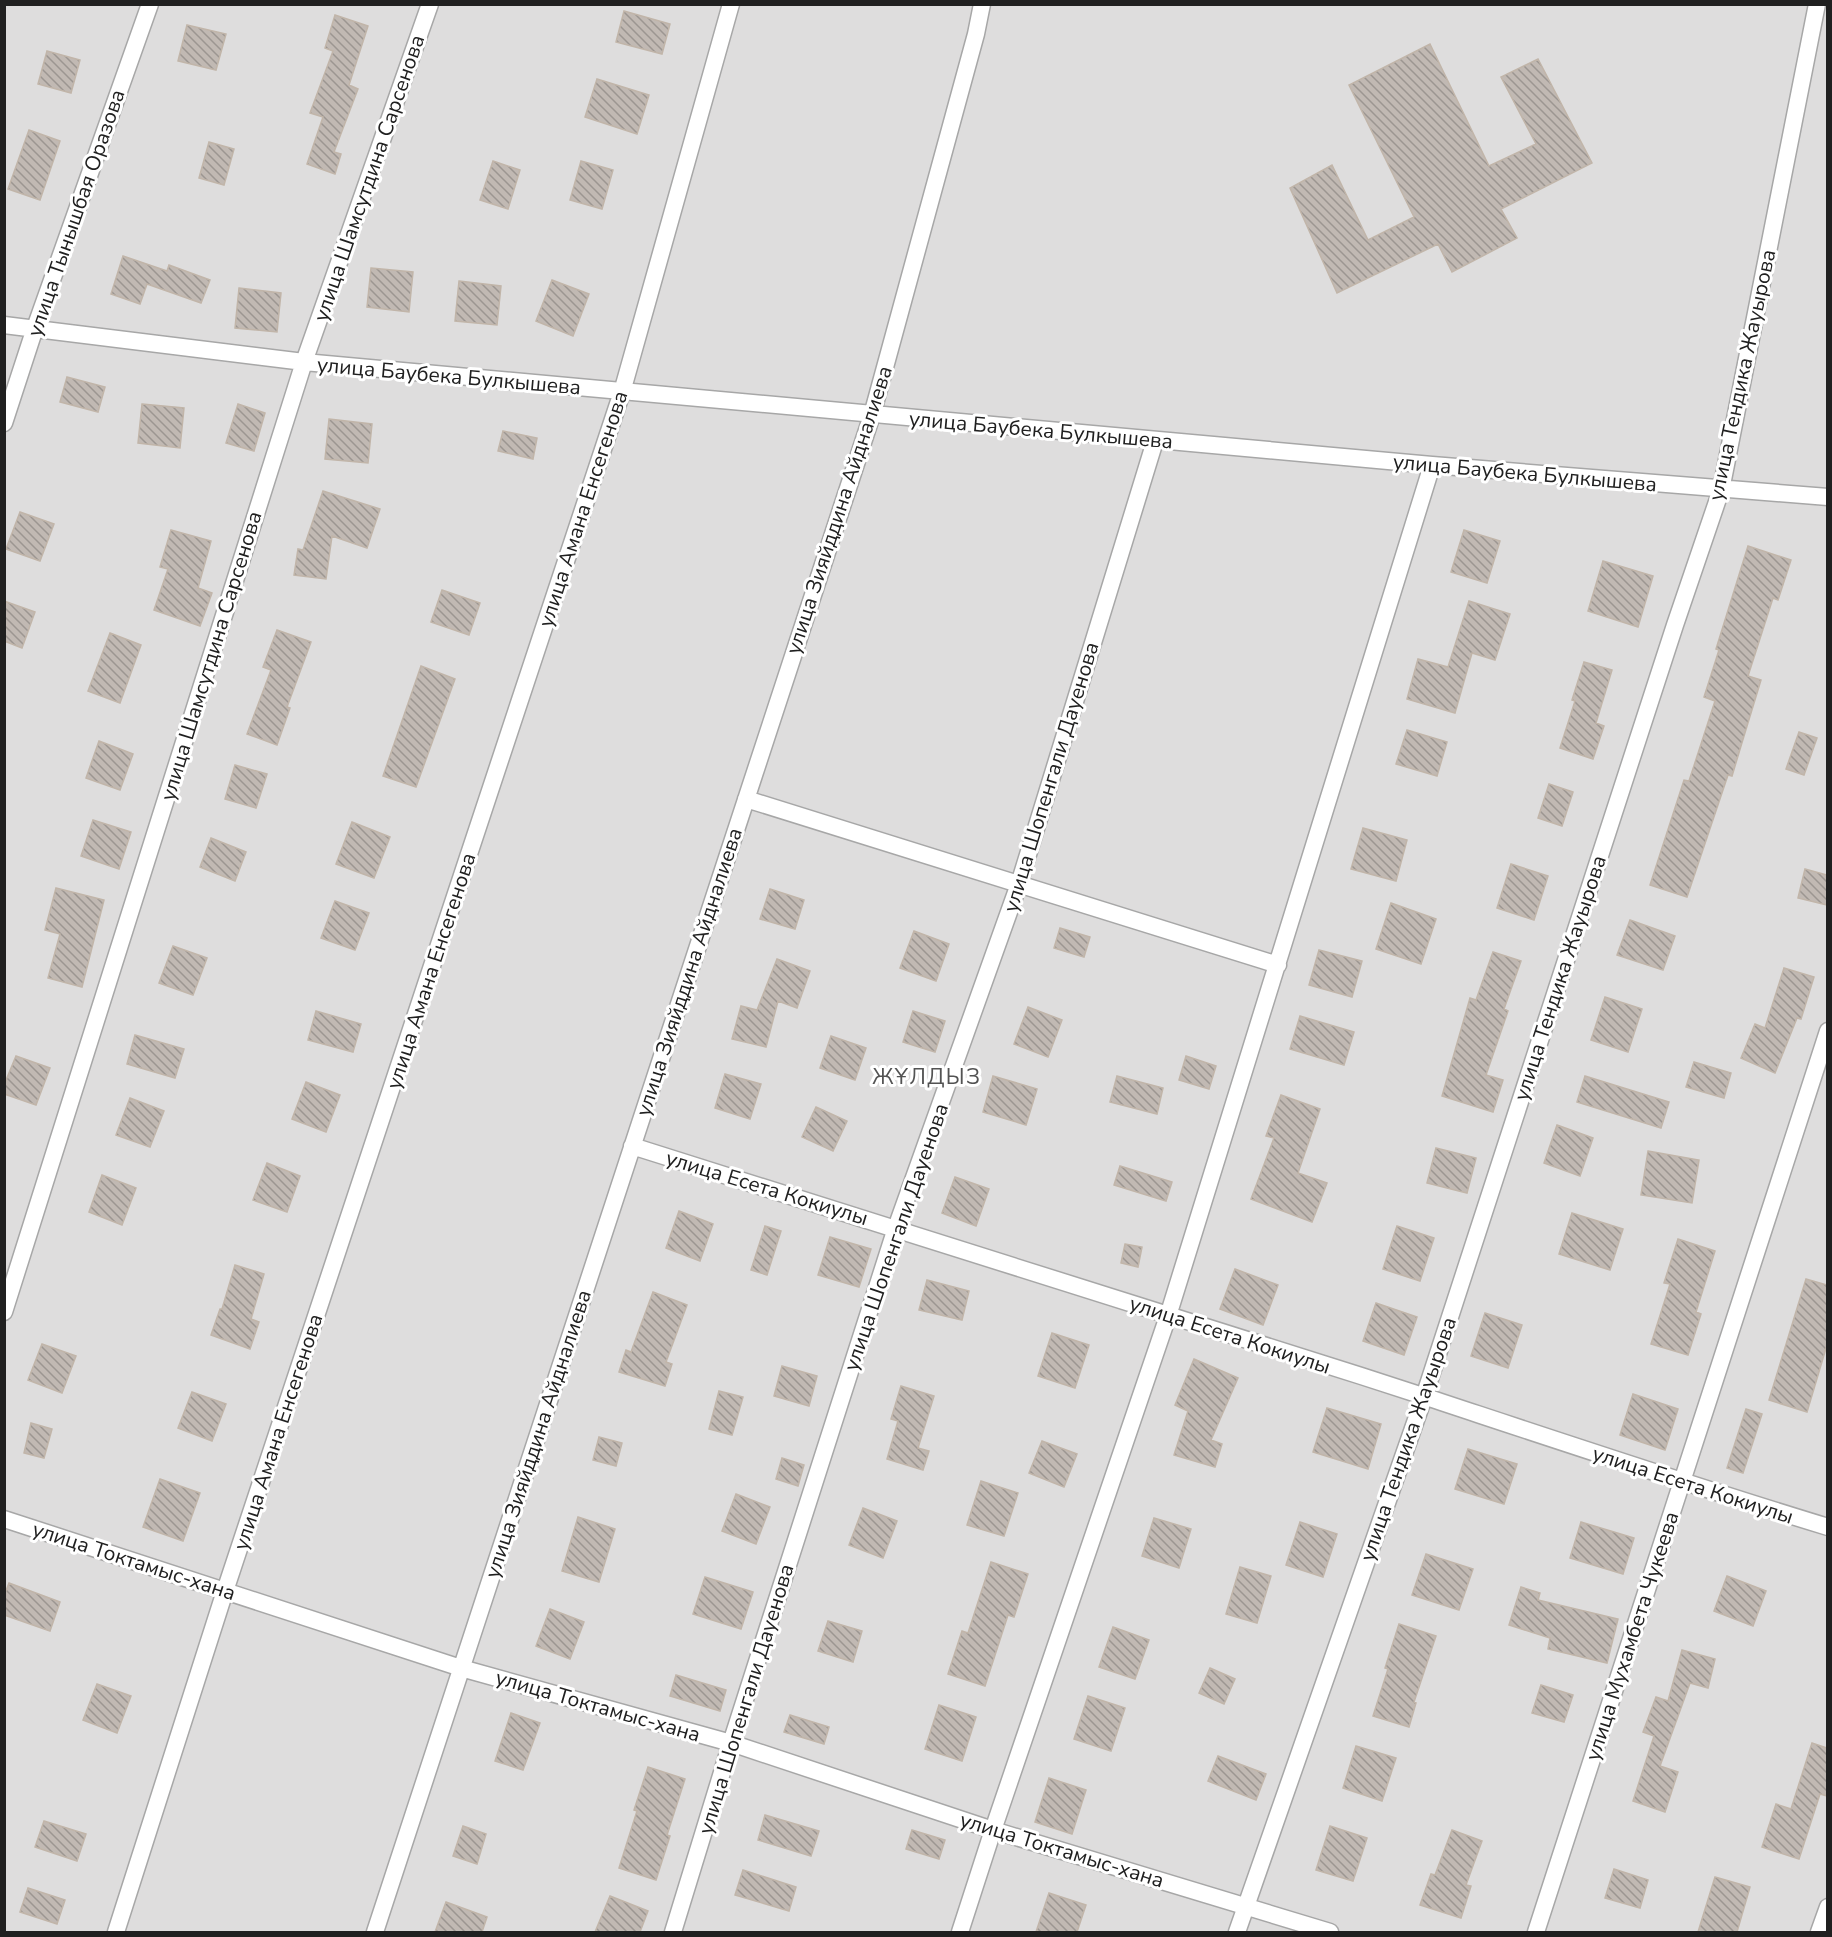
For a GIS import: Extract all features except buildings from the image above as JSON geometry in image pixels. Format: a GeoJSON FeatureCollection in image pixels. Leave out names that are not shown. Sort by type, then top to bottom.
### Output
{"type":"FeatureCollection","features":[{"type":"Feature","properties":{"kind":"street","name":"улица Тынышбая Оразова"},"geometry":{"type":"LineString","coordinates":[[4,423],[35,328],[150,4]]}},
{"type":"Feature","properties":{"kind":"street","name":"улица Шамсутдина Сарсенова"},"geometry":{"type":"LineString","coordinates":[[4,1312],[304,362],[430,4]]}},
{"type":"Feature","properties":{"kind":"street","name":"улица Амана Енсегенова"},"geometry":{"type":"LineString","coordinates":[[116,1932],[225,1591],[622,392],[731,4]]}},
{"type":"Feature","properties":{"kind":"street","name":"улица Зияйддина Айдналиева"},"geometry":{"type":"LineString","coordinates":[[375,1932],[872,416],[976,34],[982,4]]}},
{"type":"Feature","properties":{"kind":"street","name":"улица Тендика Жауырова"},"geometry":{"type":"LineString","coordinates":[[1237,1932],[1424,1397],[1671,636],[1721,490],[1817,4]]}},
{"type":"Feature","properties":{"kind":"street","name":"улица Баубека Булкышева"},"geometry":{"type":"LineString","coordinates":[[4,325],[304,362],[872,416],[1721,490],[1827,497]]}},
{"type":"Feature","properties":{"kind":"street","name":"улица Шопенгали Дауенова"},"geometry":{"type":"LineString","coordinates":[[673,1932],[896,1228],[1019,884],[1155,441]]}},
{"type":"Feature","properties":{"kind":"street"},"geometry":{"type":"LineString","coordinates":[[960,1932],[1168,1316],[1432,465]]}},
{"type":"Feature","properties":{"kind":"street"},"geometry":{"type":"LineString","coordinates":[[746,799],[1278,965]]}},
{"type":"Feature","properties":{"kind":"street","name":"улица Мухамбета Чукеева"},"geometry":{"type":"LineString","coordinates":[[1536,1932],[1827,1031]]}},
{"type":"Feature","properties":{"kind":"street","name":"улица Есета Кокиулы"},"geometry":{"type":"LineString","coordinates":[[632,1146],[896,1228],[1827,1527]]}},
{"type":"Feature","properties":{"kind":"street","name":"улица Токтамыс-хана"},"geometry":{"type":"LineString","coordinates":[[4,1519],[461,1668],[731,1743],[993,1830],[1330,1932]]}},
{"type":"Feature","properties":{"kind":"street"},"geometry":{"type":"LineString","coordinates":[[1819,1932],[1827,1906]]}},
{"type":"Feature","properties":{"kind":"shaded area"},"geometry":{"type":"Polygon","coordinates":[[[5,5],[1827,5],[1827,1932],[5,1932],[5,5]]]}},
{"type":"Feature","properties":{"kind":"district","name":"ЖҰЛДЫЗ"},"geometry":{"type":"Point","coordinates":[927,1076]}}]}
